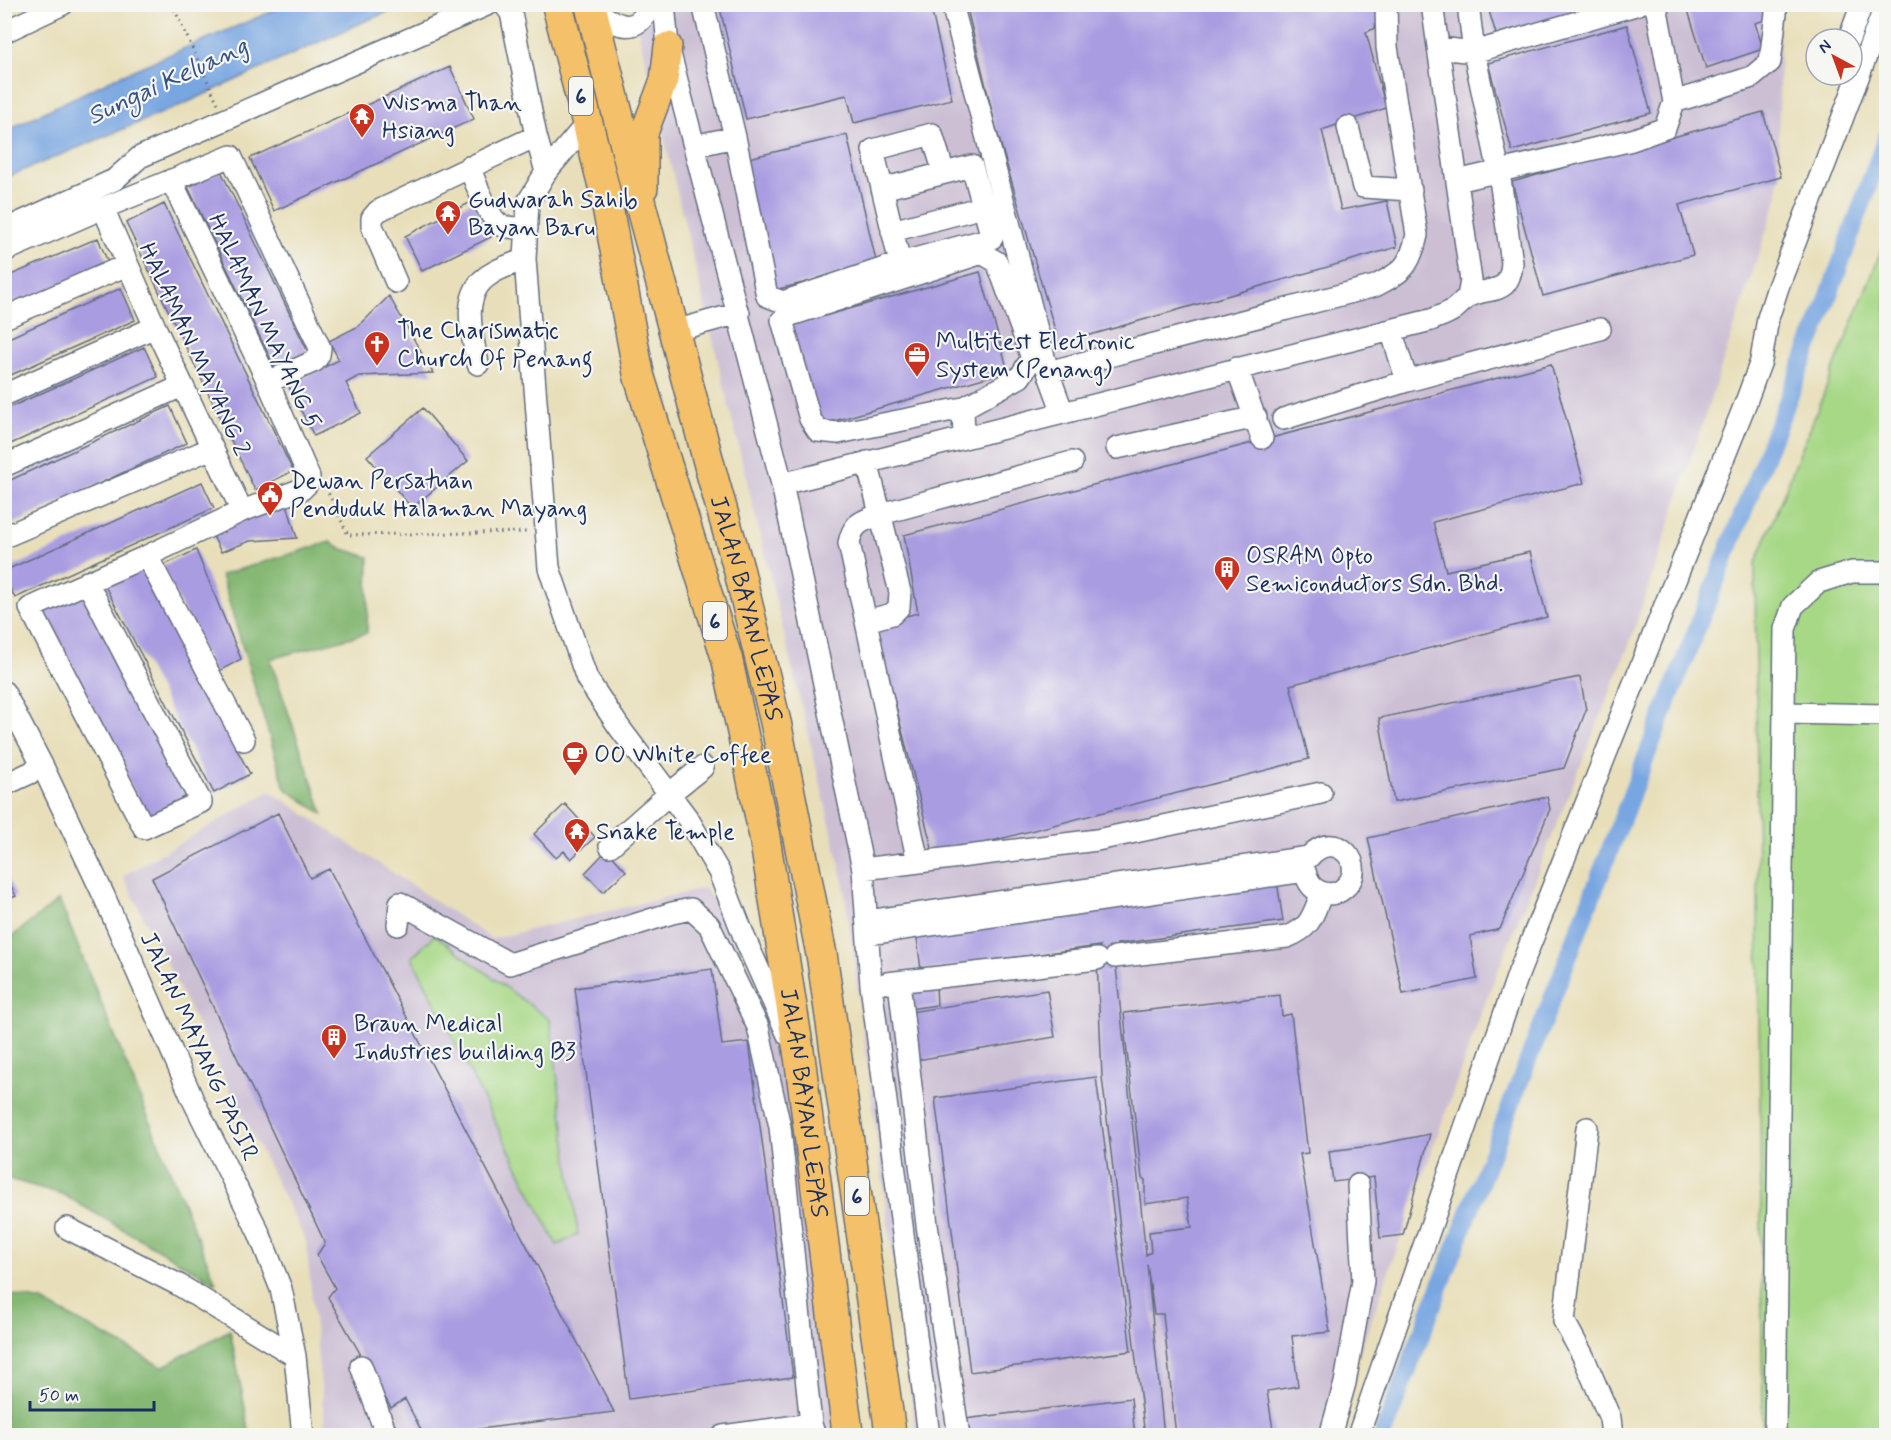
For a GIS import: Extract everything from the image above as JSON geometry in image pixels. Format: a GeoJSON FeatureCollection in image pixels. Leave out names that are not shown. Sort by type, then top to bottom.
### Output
{"type":"FeatureCollection","features":[{"type":"Feature","properties":{"kind":"highway","name":"JALAN BAYAN LEPAS"},"geometry":{"type":"LineString","coordinates":[[557,4],[604,188],[639,376],[727,659],[764,834],[800,1060],[848,1436]]}},
{"type":"Feature","properties":{"kind":"highway","name":"JALAN BAYAN LEPAS"},"geometry":{"type":"LineString","coordinates":[[591,7],[674,331],[739,570],[776,724],[822,957],[891,1436]]}},
{"type":"Feature","properties":{"kind":"main road"},"geometry":{"type":"LineString","coordinates":[[647,228],[643,174],[644,133],[664,80],[668,46]]}},
{"type":"Feature","properties":{"kind":"street"},"geometry":{"type":"LineString","coordinates":[[4,32],[63,4]]}},
{"type":"Feature","properties":{"kind":"street"},"geometry":{"type":"LineString","coordinates":[[4,251],[93,205],[114,180],[140,157],[489,4]]}},
{"type":"Feature","properties":{"kind":"street"},"geometry":{"type":"LineString","coordinates":[[504,4],[511,13],[536,136],[546,172]]}},
{"type":"Feature","properties":{"kind":"street"},"geometry":{"type":"LineString","coordinates":[[591,7],[618,25],[626,26],[639,22],[645,17],[651,4]]}},
{"type":"Feature","properties":{"kind":"street"},"geometry":{"type":"LineString","coordinates":[[664,4],[668,46],[782,484],[863,869],[871,985],[929,1436]]}},
{"type":"Feature","properties":{"kind":"street"},"geometry":{"type":"LineString","coordinates":[[703,4],[735,137],[767,296],[783,302],[900,263],[992,238],[972,166],[882,189]]}},
{"type":"Feature","properties":{"kind":"street"},"geometry":{"type":"LineString","coordinates":[[952,4],[1048,372],[1063,413]]}},
{"type":"Feature","properties":{"kind":"street"},"geometry":{"type":"LineString","coordinates":[[1048,372],[1375,286],[1392,278],[1406,266],[1412,255],[1417,235],[1387,47],[1386,4]]}},
{"type":"Feature","properties":{"kind":"street"},"geometry":{"type":"LineString","coordinates":[[1432,4],[1472,281],[1468,297]]}},
{"type":"Feature","properties":{"kind":"street"},"geometry":{"type":"LineString","coordinates":[[782,484],[1431,320],[1453,310],[1468,297],[1493,291],[1504,285],[1511,276],[1512,263],[1499,172],[1474,52],[1468,4]]}},
{"type":"Feature","properties":{"kind":"street"},"geometry":{"type":"LineString","coordinates":[[1439,48],[1474,52],[1639,4]]}},
{"type":"Feature","properties":{"kind":"street"},"geometry":{"type":"LineString","coordinates":[[1457,181],[1632,140],[1665,128],[1674,102],[1658,15],[1656,7],[1652,4]]}},
{"type":"Feature","properties":{"kind":"street"},"geometry":{"type":"LineString","coordinates":[[1674,102],[1752,77],[1770,62],[1775,4]]}},
{"type":"Feature","properties":{"kind":"street"},"geometry":{"type":"LineString","coordinates":[[1853,27],[1862,4]]}},
{"type":"Feature","properties":{"kind":"street"},"geometry":{"type":"LineString","coordinates":[[1358,1436],[1519,972],[1746,402],[1761,361],[1768,318],[1778,287],[1886,4]]}},
{"type":"Feature","properties":{"kind":"street"},"geometry":{"type":"LineString","coordinates":[[588,122],[546,172],[528,202],[525,259],[549,568],[587,679],[619,727],[688,819],[719,872],[745,939],[800,1060]]}},
{"type":"Feature","properties":{"kind":"street"},"geometry":{"type":"LineString","coordinates":[[1348,127],[1363,187],[1411,190]]}},
{"type":"Feature","properties":{"kind":"street"},"geometry":{"type":"LineString","coordinates":[[900,263],[873,150],[932,134],[944,173]]}},
{"type":"Feature","properties":{"kind":"street"},"geometry":{"type":"LineString","coordinates":[[396,282],[372,226],[372,218],[378,211],[536,136]]}},
{"type":"Feature","properties":{"kind":"street"},"geometry":{"type":"LineString","coordinates":[[694,146],[735,137]]}},
{"type":"Feature","properties":{"kind":"street","name":"HALAMAN MAYANG 5"},"geometry":{"type":"LineString","coordinates":[[169,144],[176,178],[268,382],[308,481]]}},
{"type":"Feature","properties":{"kind":"street"},"geometry":{"type":"LineString","coordinates":[[4,230],[93,205],[176,178],[231,156],[320,348],[320,355],[315,361],[268,382]]}},
{"type":"Feature","properties":{"kind":"street"},"geometry":{"type":"LineString","coordinates":[[469,167],[497,223],[503,226],[527,228]]}},
{"type":"Feature","properties":{"kind":"street","name":"HALAMAN MAYANG 2"},"geometry":{"type":"LineString","coordinates":[[93,205],[127,265],[242,511]]}},
{"type":"Feature","properties":{"kind":"street"},"geometry":{"type":"LineString","coordinates":[[892,231],[983,207]]}},
{"type":"Feature","properties":{"kind":"street"},"geometry":{"type":"LineString","coordinates":[[979,254],[985,255],[997,262],[1032,358],[1020,377],[963,408],[838,433],[818,431],[810,419],[782,320],[979,254]]}},
{"type":"Feature","properties":{"kind":"street"},"geometry":{"type":"LineString","coordinates":[[478,364],[470,326],[472,292],[491,273],[525,259]]}},
{"type":"Feature","properties":{"kind":"street"},"geometry":{"type":"LineString","coordinates":[[4,318],[127,265]]}},
{"type":"Feature","properties":{"kind":"street"},"geometry":{"type":"LineString","coordinates":[[674,331],[739,313]]}},
{"type":"Feature","properties":{"kind":"street"},"geometry":{"type":"LineString","coordinates":[[4,395],[155,327]]}},
{"type":"Feature","properties":{"kind":"street"},"geometry":{"type":"LineString","coordinates":[[1283,419],[1407,381],[1600,329]]}},
{"type":"Feature","properties":{"kind":"street"},"geometry":{"type":"LineString","coordinates":[[1391,330],[1407,381]]}},
{"type":"Feature","properties":{"kind":"street"},"geometry":{"type":"LineString","coordinates":[[1237,368],[1262,438]]}},
{"type":"Feature","properties":{"kind":"street"},"geometry":{"type":"LineString","coordinates":[[4,466],[182,386]]}},
{"type":"Feature","properties":{"kind":"street"},"geometry":{"type":"LineString","coordinates":[[963,408],[964,438]]}},
{"type":"Feature","properties":{"kind":"street"},"geometry":{"type":"LineString","coordinates":[[1116,448],[1256,417]]}},
{"type":"Feature","properties":{"kind":"street"},"geometry":{"type":"LineString","coordinates":[[4,537],[212,448]]}},
{"type":"Feature","properties":{"kind":"street"},"geometry":{"type":"LineString","coordinates":[[866,621],[892,614],[899,607],[900,592],[867,462]]}},
{"type":"Feature","properties":{"kind":"street"},"geometry":{"type":"LineString","coordinates":[[918,862],[849,543],[851,531],[861,522],[881,514],[1072,462]]}},
{"type":"Feature","properties":{"kind":"street"},"geometry":{"type":"LineString","coordinates":[[87,582],[201,802],[144,828],[30,608],[242,511],[302,489],[308,481]]}},
{"type":"Feature","properties":{"kind":"street"},"geometry":{"type":"LineString","coordinates":[[147,556],[244,740]]}},
{"type":"Feature","properties":{"kind":"street"},"geometry":{"type":"LineString","coordinates":[[1775,1436],[1785,629],[1793,606],[1819,582],[1852,572],[1887,572]]}},
{"type":"Feature","properties":{"kind":"street","name":"JALAN MAYANG PASIR"},"geometry":{"type":"LineString","coordinates":[[4,692],[43,767],[104,896],[193,1100],[259,1233],[282,1289],[295,1356],[303,1436]]}},
{"type":"Feature","properties":{"kind":"street"},"geometry":{"type":"LineString","coordinates":[[1784,713],[1887,715]]}},
{"type":"Feature","properties":{"kind":"street"},"geometry":{"type":"LineString","coordinates":[[4,785],[43,767]]}},
{"type":"Feature","properties":{"kind":"street"},"geometry":{"type":"LineString","coordinates":[[610,846],[669,794],[704,767]]}},
{"type":"Feature","properties":{"kind":"street"},"geometry":{"type":"LineString","coordinates":[[863,869],[1097,840],[1321,793]]}},
{"type":"Feature","properties":{"kind":"street"},"geometry":{"type":"LineString","coordinates":[[868,927],[1307,864],[1321,847],[1330,845],[1345,851],[1350,857],[1353,873],[1351,881],[1338,892],[1322,893],[1310,885],[1307,864]]}},
{"type":"Feature","properties":{"kind":"street"},"geometry":{"type":"LineString","coordinates":[[871,985],[1287,937],[1301,932],[1311,920],[1322,893]]}},
{"type":"Feature","properties":{"kind":"street"},"geometry":{"type":"LineString","coordinates":[[398,925],[400,903],[510,964],[691,909],[709,925],[758,1027],[777,1116],[813,1430],[723,1436]]}},
{"type":"Feature","properties":{"kind":"street"},"geometry":{"type":"LineString","coordinates":[[899,982],[927,1225],[959,1436]]}},
{"type":"Feature","properties":{"kind":"street"},"geometry":{"type":"LineString","coordinates":[[1587,1128],[1564,1321],[1583,1356],[1610,1418],[1612,1436]]}},
{"type":"Feature","properties":{"kind":"street"},"geometry":{"type":"LineString","coordinates":[[1330,1436],[1345,1383],[1363,1281],[1358,1185]]}},
{"type":"Feature","properties":{"kind":"street"},"geometry":{"type":"LineString","coordinates":[[903,1227],[927,1225]]}},
{"type":"Feature","properties":{"kind":"street"},"geometry":{"type":"LineString","coordinates":[[67,1228],[179,1285],[295,1356]]}},
{"type":"Feature","properties":{"kind":"street"},"geometry":{"type":"LineString","coordinates":[[362,1366],[387,1436]]}},
{"type":"Feature","properties":{"kind":"path"},"geometry":{"type":"LineString","coordinates":[[172,4],[213,94]]}},
{"type":"Feature","properties":{"kind":"path"},"geometry":{"type":"LineString","coordinates":[[308,481],[323,480],[348,536],[546,532]]}},
{"type":"Feature","properties":{"kind":"shaded area"},"geometry":{"type":"Polygon","coordinates":[[[632,5],[1780,5],[1778,196],[1629,645],[1486,1000],[1330,1435],[916,1435],[843,878],[632,5]]]}},
{"type":"Feature","properties":{"kind":"shaded area"},"geometry":{"type":"Polygon","coordinates":[[[270,791],[492,939],[705,888],[728,925],[765,1000],[796,1074],[839,1435],[326,1435],[306,1241],[123,876],[270,791]]]}},
{"type":"Feature","properties":{"kind":"green space"},"geometry":{"type":"Polygon","coordinates":[[[1886,239],[1886,1435],[1763,1435],[1755,565],[1886,239]]]}},
{"type":"Feature","properties":{"kind":"green space"},"geometry":{"type":"Polygon","coordinates":[[[330,542],[343,549],[369,557],[367,633],[270,659],[323,814],[285,788],[221,575],[330,542]]]}},
{"type":"Feature","properties":{"kind":"green space"},"geometry":{"type":"Polygon","coordinates":[[[59,900],[216,1283],[62,1194],[5,1178],[5,942],[59,900]]]}},
{"type":"Feature","properties":{"kind":"green space"},"geometry":{"type":"Polygon","coordinates":[[[435,935],[550,1020],[578,1235],[557,1245],[412,957],[435,935]]]}},
{"type":"Feature","properties":{"kind":"green space"},"geometry":{"type":"Polygon","coordinates":[[[5,1294],[42,1301],[162,1367],[230,1330],[250,1435],[5,1435],[5,1294]]]}},
{"type":"Feature","properties":{"kind":"water","name":"Sungai Keluang"},"geometry":{"type":"Polygon","coordinates":[[[287,5],[405,5],[186,103],[5,178],[5,131],[117,77],[287,5]]]}},
{"type":"Feature","properties":{"kind":"building"},"geometry":{"type":"Polygon","coordinates":[[[719,4],[930,4],[952,99],[854,123],[847,95],[746,119],[719,4]]]}},
{"type":"Feature","properties":{"kind":"building"},"geometry":{"type":"Polygon","coordinates":[[[966,4],[1376,4],[1381,26],[1366,32],[1386,108],[1322,130],[1341,210],[1387,201],[1397,247],[1059,344],[996,128],[966,4]]]}},
{"type":"Feature","properties":{"kind":"building"},"geometry":{"type":"Polygon","coordinates":[[[1487,4],[1610,4],[1498,41],[1487,4]]]}},
{"type":"Feature","properties":{"kind":"building"},"geometry":{"type":"Polygon","coordinates":[[[1686,4],[1769,4],[1772,18],[1755,23],[1763,49],[1706,68],[1686,4]]]}},
{"type":"Feature","properties":{"kind":"building"},"geometry":{"type":"Polygon","coordinates":[[[1627,25],[1651,113],[1512,151],[1488,63],[1627,25]]]}},
{"type":"Feature","properties":{"kind":"building","name":"Wisma Than Hsiang"},"geometry":{"type":"Polygon","coordinates":[[[450,67],[474,119],[274,211],[250,158],[450,67]]]}},
{"type":"Feature","properties":{"kind":"building"},"geometry":{"type":"Polygon","coordinates":[[[1763,112],[1781,177],[1679,205],[1693,255],[1543,296],[1512,182],[1763,112]]]}},
{"type":"Feature","properties":{"kind":"building"},"geometry":{"type":"Polygon","coordinates":[[[847,135],[877,265],[770,291],[740,160],[847,135]]]}},
{"type":"Feature","properties":{"kind":"building"},"geometry":{"type":"Polygon","coordinates":[[[221,171],[308,352],[275,368],[188,187],[221,171]]]}},
{"type":"Feature","properties":{"kind":"building","name":"Gudwarah Sahib Bayan Baru"},"geometry":{"type":"Polygon","coordinates":[[[473,201],[491,237],[422,271],[405,236],[473,201]]]}},
{"type":"Feature","properties":{"kind":"building"},"geometry":{"type":"Polygon","coordinates":[[[164,204],[293,471],[255,490],[126,223],[164,204]]]}},
{"type":"Feature","properties":{"kind":"building"},"geometry":{"type":"Polygon","coordinates":[[[98,238],[109,265],[4,310],[4,278],[98,238]]]}},
{"type":"Feature","properties":{"kind":"building"},"geometry":{"type":"Polygon","coordinates":[[[980,272],[1008,371],[817,426],[789,326],[980,272]]]}},
{"type":"Feature","properties":{"kind":"building"},"geometry":{"type":"Polygon","coordinates":[[[121,288],[135,320],[4,378],[4,340],[121,288]]]}},
{"type":"Feature","properties":{"kind":"building","name":"The Charismatic Church Of Penang"},"geometry":{"type":"Polygon","coordinates":[[[389,296],[433,373],[359,376],[346,383],[361,413],[314,436],[288,385],[339,360],[329,341],[359,326],[389,296]]]}},
{"type":"Feature","properties":{"kind":"building"},"geometry":{"type":"Polygon","coordinates":[[[144,347],[158,377],[4,447],[4,410],[144,347]]]}},
{"type":"Feature","properties":{"kind":"building","name":"OSRAM Opto Semiconductors Sdn. Bhd."},"geometry":{"type":"Polygon","coordinates":[[[1551,364],[1584,483],[1433,522],[1446,571],[1530,552],[1547,617],[1290,685],[1309,759],[934,856],[875,624],[918,613],[904,535],[1551,364]]]}},
{"type":"Feature","properties":{"kind":"building"},"geometry":{"type":"Polygon","coordinates":[[[170,406],[187,443],[4,528],[4,483],[170,406]]]}},
{"type":"Feature","properties":{"kind":"building"},"geometry":{"type":"Polygon","coordinates":[[[423,408],[468,461],[412,508],[367,456],[423,408]]]}},
{"type":"Feature","properties":{"kind":"building"},"geometry":{"type":"Polygon","coordinates":[[[202,482],[214,508],[15,598],[4,576],[4,571],[202,482]]]}},
{"type":"Feature","properties":{"kind":"building","name":"Dewan Persatuan Penduduk Halaman Mayang"},"geometry":{"type":"Polygon","coordinates":[[[286,501],[297,538],[250,541],[221,552],[212,534],[286,501]]]}},
{"type":"Feature","properties":{"kind":"building"},"geometry":{"type":"Polygon","coordinates":[[[196,550],[241,659],[214,674],[162,566],[196,550]]]}},
{"type":"Feature","properties":{"kind":"building"},"geometry":{"type":"Polygon","coordinates":[[[139,565],[250,774],[214,793],[104,584],[139,565]]]}},
{"type":"Feature","properties":{"kind":"building"},"geometry":{"type":"Polygon","coordinates":[[[84,590],[189,800],[149,821],[44,611],[84,590]]]}},
{"type":"Feature","properties":{"kind":"building"},"geometry":{"type":"Polygon","coordinates":[[[1580,677],[1586,710],[1564,768],[1394,802],[1379,718],[1580,677]]]}},
{"type":"Feature","properties":{"kind":"building"},"geometry":{"type":"Polygon","coordinates":[[[1547,797],[1550,809],[1500,929],[1470,936],[1477,979],[1403,994],[1368,838],[1547,797]]]}},
{"type":"Feature","properties":{"kind":"building"},"geometry":{"type":"Polygon","coordinates":[[[565,804],[595,837],[571,859],[564,851],[556,858],[534,834],[565,804]]]}},
{"type":"Feature","properties":{"kind":"building","name":"Braun Medical Industries building B3"},"geometry":{"type":"Polygon","coordinates":[[[278,813],[310,878],[329,869],[614,1412],[424,1436],[405,1399],[391,1408],[328,1297],[335,1288],[317,1255],[325,1243],[152,878],[278,813]]]}},
{"type":"Feature","properties":{"kind":"building"},"geometry":{"type":"Polygon","coordinates":[[[607,850],[626,871],[603,892],[585,873],[607,850]]]}},
{"type":"Feature","properties":{"kind":"building"},"geometry":{"type":"Polygon","coordinates":[[[4,872],[16,896],[4,901],[4,872]]]}},
{"type":"Feature","properties":{"kind":"building"},"geometry":{"type":"Polygon","coordinates":[[[1277,881],[1283,921],[1117,944],[1115,957],[1146,1255],[1151,1252],[1149,1232],[1192,1227],[1187,1198],[1145,1204],[1145,1180],[1142,1178],[1124,1013],[1280,995],[1282,1016],[1291,1014],[1308,1153],[1300,1154],[1330,1332],[1292,1336],[1298,1386],[1267,1391],[1274,1436],[1176,1436],[1163,1314],[1154,1314],[1147,1264],[1164,1436],[1145,1436],[1102,1077],[1097,959],[1100,946],[921,970],[916,930],[1277,881]]]}},
{"type":"Feature","properties":{"kind":"building"},"geometry":{"type":"Polygon","coordinates":[[[712,969],[722,1045],[749,1042],[793,1377],[629,1399],[575,988],[712,969]]]}},
{"type":"Feature","properties":{"kind":"building"},"geometry":{"type":"Polygon","coordinates":[[[936,986],[937,1005],[909,1009],[906,989],[936,986]]]}},
{"type":"Feature","properties":{"kind":"building"},"geometry":{"type":"Polygon","coordinates":[[[1047,990],[1055,1037],[917,1060],[910,1012],[1047,990]]]}},
{"type":"Feature","properties":{"kind":"building"},"geometry":{"type":"Polygon","coordinates":[[[1096,1077],[1131,1351],[970,1372],[935,1098],[1096,1077]]]}},
{"type":"Feature","properties":{"kind":"building"},"geometry":{"type":"Polygon","coordinates":[[[1430,1134],[1403,1235],[1380,1238],[1374,1177],[1333,1182],[1329,1151],[1370,1146],[1430,1134]]]}},
{"type":"Feature","properties":{"kind":"building"},"geometry":{"type":"Polygon","coordinates":[[[1131,1398],[1135,1436],[968,1436],[965,1419],[1131,1398]]]}},
{"type":"Feature","properties":{"kind":"waterway"},"geometry":{"type":"LineString","coordinates":[[1382,1436],[1653,739],[1822,314],[1886,138]]}},
{"type":"Feature","properties":{"kind":"place","name":"Wisma Than Hsiang"},"geometry":{"type":"Point","coordinates":[362,139]}},
{"type":"Feature","properties":{"kind":"place","name":"Gudwarah Sahib Bayan Baru"},"geometry":{"type":"Point","coordinates":[448,236]}},
{"type":"Feature","properties":{"kind":"place","name":"The Charismatic Church Of Penang"},"geometry":{"type":"Point","coordinates":[377,367]}},
{"type":"Feature","properties":{"kind":"place","name":"Multitest Electronic System (Penang)"},"geometry":{"type":"Point","coordinates":[917,378]}},
{"type":"Feature","properties":{"kind":"place","name":"Dewan Persatuan Penduduk Halaman Mayang"},"geometry":{"type":"Point","coordinates":[270,517]}},
{"type":"Feature","properties":{"kind":"place","name":"OSRAM Opto Semiconductors Sdn. Bhd."},"geometry":{"type":"Point","coordinates":[1227,592]}},
{"type":"Feature","properties":{"kind":"place","name":"OO White Coffee"},"geometry":{"type":"Point","coordinates":[575,777]}},
{"type":"Feature","properties":{"kind":"place","name":"Snake Temple"},"geometry":{"type":"Point","coordinates":[577,854]}},
{"type":"Feature","properties":{"kind":"place","name":"Braun Medical Industries building B3"},"geometry":{"type":"Point","coordinates":[334,1060]}}]}
